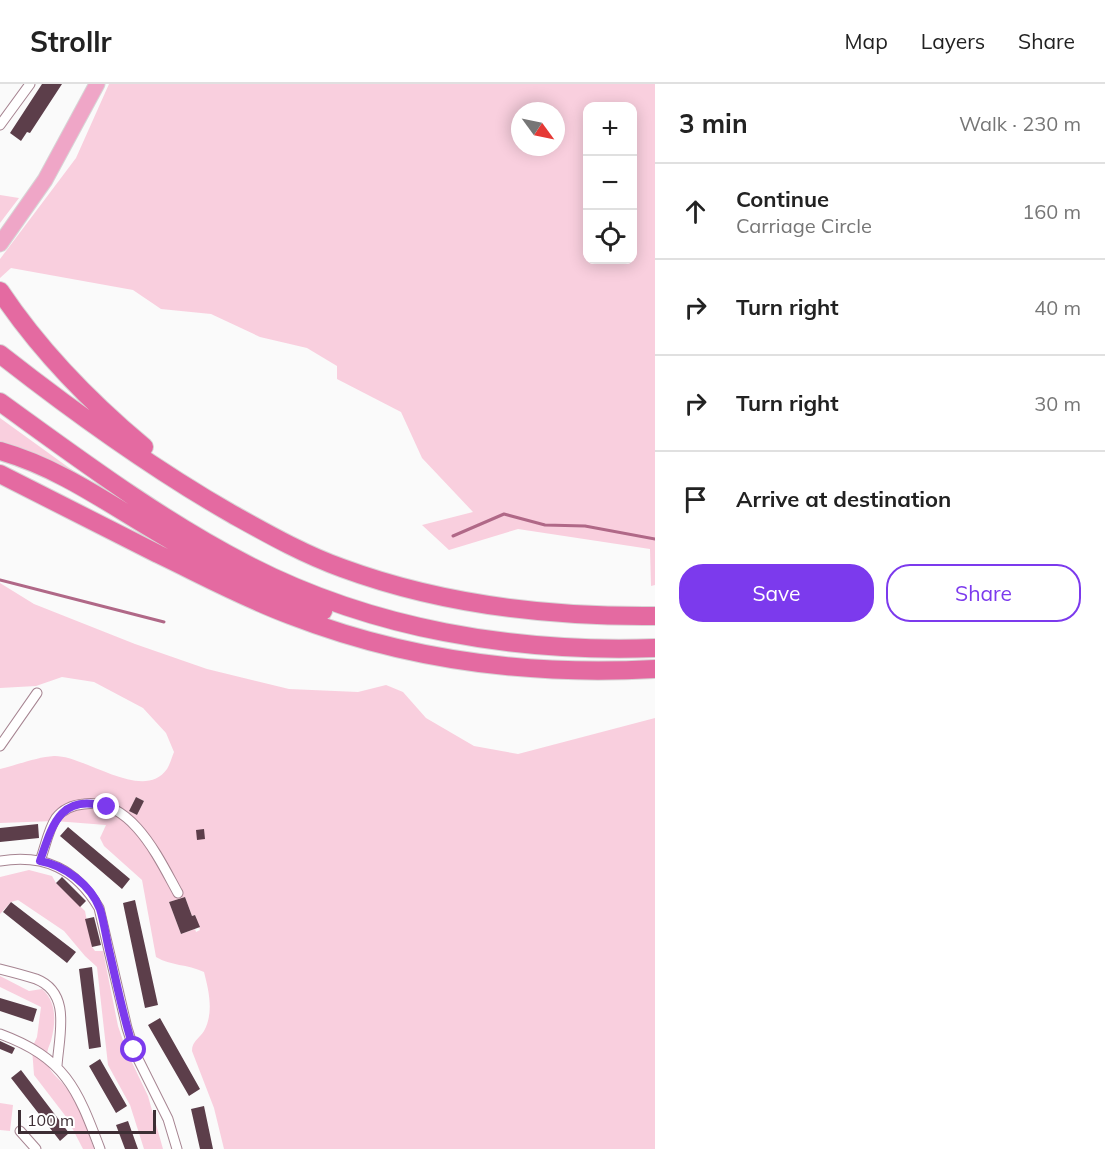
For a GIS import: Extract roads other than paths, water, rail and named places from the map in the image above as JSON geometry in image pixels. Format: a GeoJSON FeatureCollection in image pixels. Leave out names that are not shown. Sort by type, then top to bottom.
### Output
{"type":"FeatureCollection","features":[{"type":"Feature","properties":{"kind":"highway"},"geometry":{"type":"LineString","coordinates":[[0,291],[36,341],[75,384],[120,427],[205,499]]}},
{"type":"Feature","properties":{"kind":"highway"},"geometry":{"type":"LineString","coordinates":[[0,354],[57,399],[126,448],[205,499],[277,540],[342,568],[405,589],[470,603],[583,615],[655,616]]}},
{"type":"Feature","properties":{"kind":"highway"},"geometry":{"type":"LineString","coordinates":[[0,402],[140,501],[198,538],[247,565],[331,602],[377,616],[438,631],[515,644]]}},
{"type":"Feature","properties":{"kind":"highway"},"geometry":{"type":"LineString","coordinates":[[0,452],[34,462],[61,474],[184,549],[234,575],[297,602],[377,627],[422,637],[463,642],[655,648]]}},
{"type":"Feature","properties":{"kind":"highway"},"geometry":{"type":"LineString","coordinates":[[0,474],[227,588],[291,616],[344,634],[436,656],[502,666],[569,671],[655,669]]}},
{"type":"Feature","properties":{"kind":"main road"},"geometry":{"type":"LineString","coordinates":[[0,244],[45,180],[97,84]]}},
{"type":"Feature","properties":{"kind":"street"},"geometry":{"type":"LineString","coordinates":[[0,125],[30,84]]}},
{"type":"Feature","properties":{"kind":"street"},"geometry":{"type":"LineString","coordinates":[[0,746],[37,693]]}},
{"type":"Feature","properties":{"kind":"street"},"geometry":{"type":"LineString","coordinates":[[40,861],[55,821],[63,811],[68,807],[84,803],[97,804],[123,816],[145,835],[178,894]]}},
{"type":"Feature","properties":{"kind":"street"},"geometry":{"type":"LineString","coordinates":[[0,861],[40,861],[58,866],[72,875],[86,889],[99,908],[135,1053],[168,1119],[177,1149]]}},
{"type":"Feature","properties":{"kind":"street"},"geometry":{"type":"LineString","coordinates":[[0,969],[38,980],[55,991],[61,1015],[57,1066]]}},
{"type":"Feature","properties":{"kind":"street"},"geometry":{"type":"LineString","coordinates":[[0,1034],[32,1048],[57,1066],[86,1112],[100,1149]]}},
{"type":"Feature","properties":{"kind":"street"},"geometry":{"type":"LineString","coordinates":[[20,1131],[36,1149]]}},
{"type":"Feature","properties":{"kind":"waterway"},"geometry":{"type":"LineString","coordinates":[[453,536],[504,514],[545,525],[585,526],[655,539]]}},
{"type":"Feature","properties":{"kind":"waterway"},"geometry":{"type":"LineString","coordinates":[[0,580],[164,622]]}}]}
